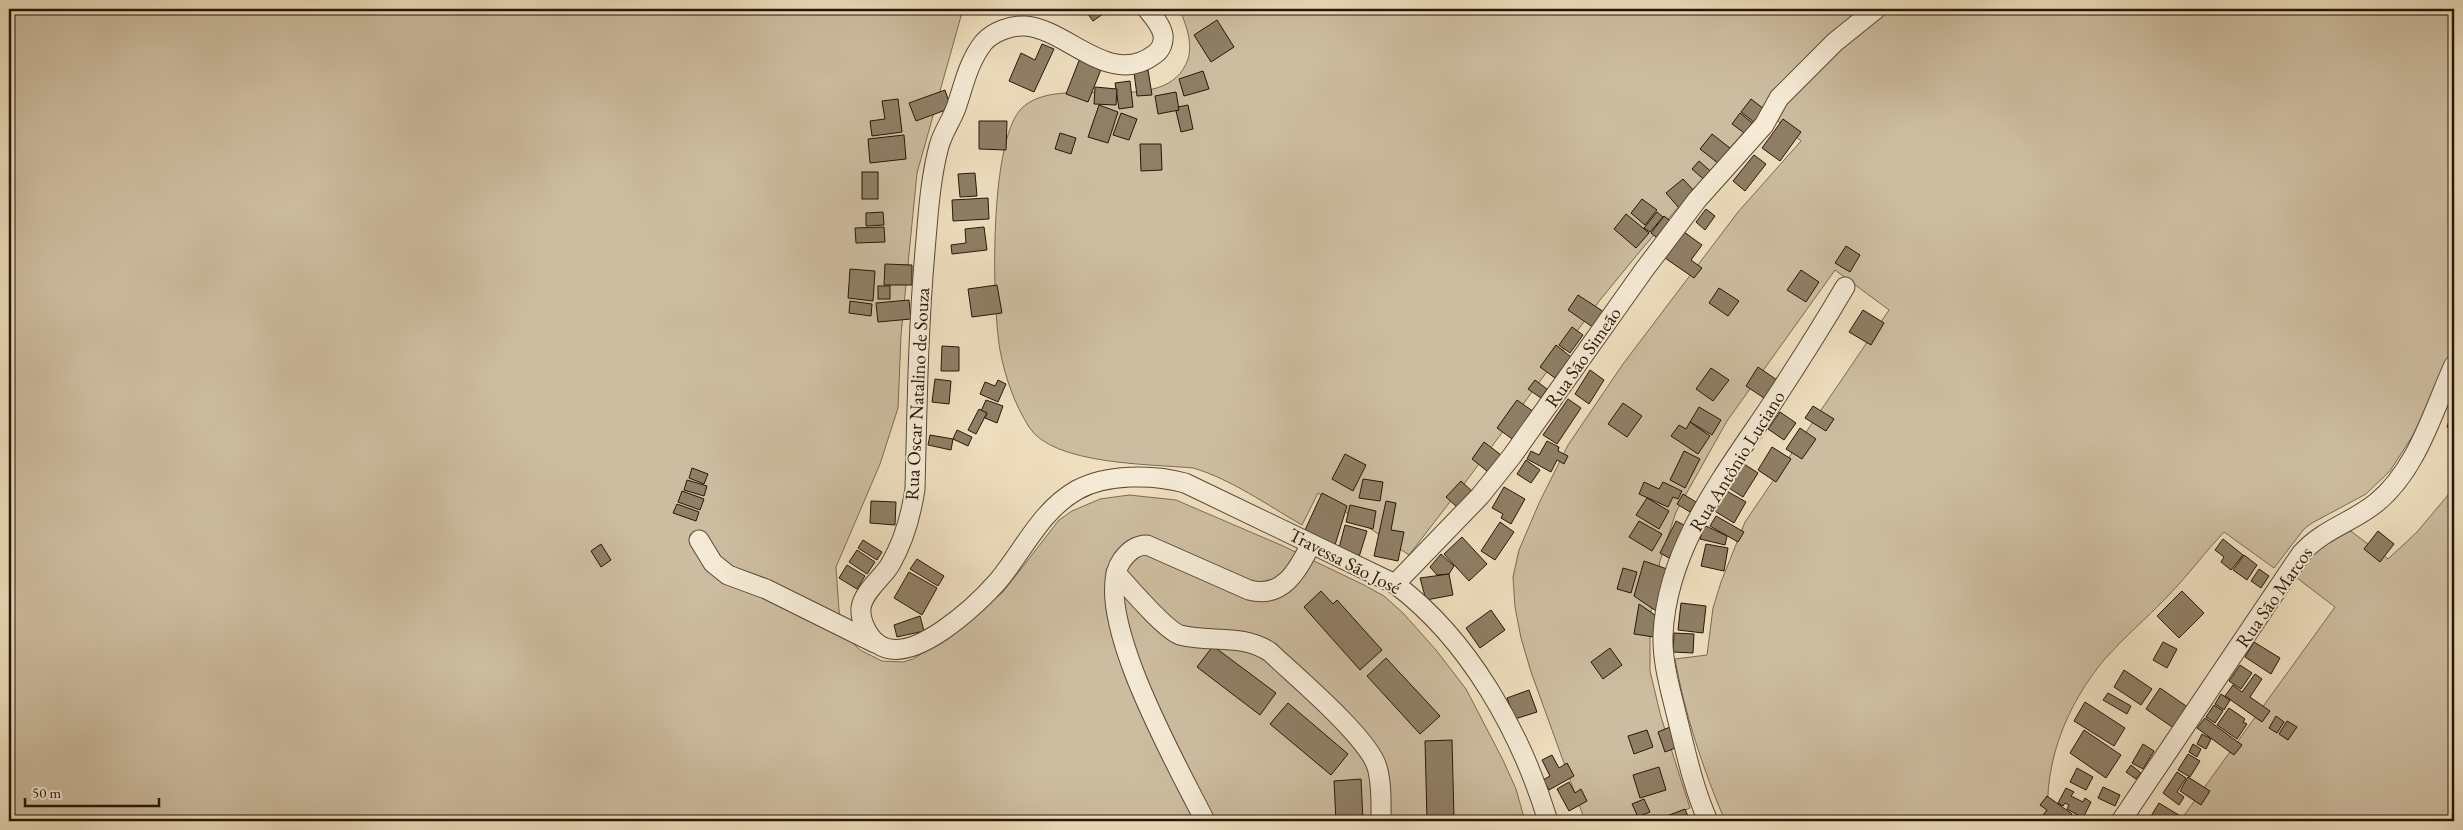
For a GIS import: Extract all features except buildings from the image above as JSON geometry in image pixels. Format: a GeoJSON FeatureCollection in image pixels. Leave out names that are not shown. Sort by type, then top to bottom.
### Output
{"type":"FeatureCollection","features":[{"type":"Feature","properties":{"kind":"street","name":"Rua Oscar Natalino de Souza"},"geometry":{"type":"LineString","coordinates":[[876,643],[864,624],[861,605],[890,566],[907,526],[912,508],[915,489],[921,288],[927,227],[940,144],[955,112],[964,77],[985,41],[994,34],[1016,26],[1042,30],[1090,55],[1112,64],[1126,64],[1145,60],[1157,52],[1163,40],[1161,28],[1147,9]]}},
{"type":"Feature","properties":{"kind":"street","name":"Rua São Simeão"},"geometry":{"type":"LineString","coordinates":[[1395,584],[1480,496],[1531,431],[1644,270],[1697,200],[1764,125],[1779,98],[1810,64],[1876,9]]}},
{"type":"Feature","properties":{"kind":"street","name":"Rua Antônio Luciano"},"geometry":{"type":"LineString","coordinates":[[1708,821],[1682,739],[1664,655],[1663,635],[1670,587],[1686,542],[1716,488],[1791,375],[1845,287]]}},
{"type":"Feature","properties":{"kind":"street","name":"Rua São Marcos"},"geometry":{"type":"LineString","coordinates":[[2121,821],[2301,554],[2313,540],[2378,502],[2400,476],[2417,448],[2454,365]]}},
{"type":"Feature","properties":{"kind":"street","name":"Travessa São José"},"geometry":{"type":"LineString","coordinates":[[876,643],[889,649],[909,648],[930,638],[952,623],[999,580],[1038,524],[1050,511],[1062,500],[1085,486],[1113,480],[1159,478],[1185,483],[1395,584],[1410,595],[1438,623],[1477,672],[1513,736],[1534,779],[1548,821]]}},
{"type":"Feature","properties":{"kind":"street"},"geometry":{"type":"LineString","coordinates":[[699,540],[713,563],[728,575],[766,589],[876,643]]}},
{"type":"Feature","properties":{"kind":"street"},"geometry":{"type":"LineString","coordinates":[[1205,821],[1145,702],[1133,671],[1114,591],[1116,573],[1126,555],[1138,545],[1147,545],[1249,590],[1265,592],[1280,587],[1291,578],[1311,544]]}},
{"type":"Feature","properties":{"kind":"street"},"geometry":{"type":"LineString","coordinates":[[1116,573],[1141,600],[1178,634],[1243,640],[1270,652],[1344,724],[1371,754],[1378,775],[1381,821]]}},
{"type":"Feature","properties":{"kind":"shaded area"},"geometry":{"type":"Polygon","coordinates":[[[9,9],[963,9],[917,173],[901,335],[898,408],[880,464],[836,567],[841,622],[851,641],[860,650],[882,661],[903,662],[913,659],[960,629],[1003,592],[1059,520],[1072,511],[1100,499],[1129,495],[1176,500],[1283,546],[1364,585],[1384,596],[1403,613],[1436,650],[1466,689],[1516,789],[1525,821],[9,821],[9,9]]]}},
{"type":"Feature","properties":{"kind":"shaded area"},"geometry":{"type":"Polygon","coordinates":[[[1179,9],[2454,9],[2454,348],[2415,432],[2390,471],[2366,494],[2304,529],[2274,568],[2224,532],[2174,590],[2104,660],[2079,696],[2060,736],[2050,777],[2048,821],[1725,821],[1709,782],[1696,741],[1684,701],[1675,659],[1707,655],[1713,608],[1721,582],[1745,522],[1889,310],[1835,270],[1727,421],[1676,512],[1660,561],[1650,617],[1650,671],[1661,717],[1690,808],[1660,821],[1585,821],[1531,672],[1521,638],[1515,607],[1513,577],[1519,550],[1540,501],[1568,445],[1623,364],[1738,212],[1801,141],[1764,109],[1600,300],[1409,555],[1318,493],[1302,525],[1249,493],[1193,468],[1104,460],[1080,456],[1059,449],[1041,440],[1029,427],[1015,399],[1007,380],[1000,350],[995,298],[998,188],[1003,155],[1011,127],[1021,109],[1038,98],[1060,93],[1136,92],[1158,87],[1176,77],[1188,59],[1190,47],[1186,27],[1179,9]]]}},
{"type":"Feature","properties":{"kind":"shaded area"},"geometry":{"type":"Polygon","coordinates":[[[2454,488],[2454,821],[2180,821],[2335,607],[2293,575],[2309,555],[2348,529],[2388,559],[2417,532],[2454,488]]]}}]}
